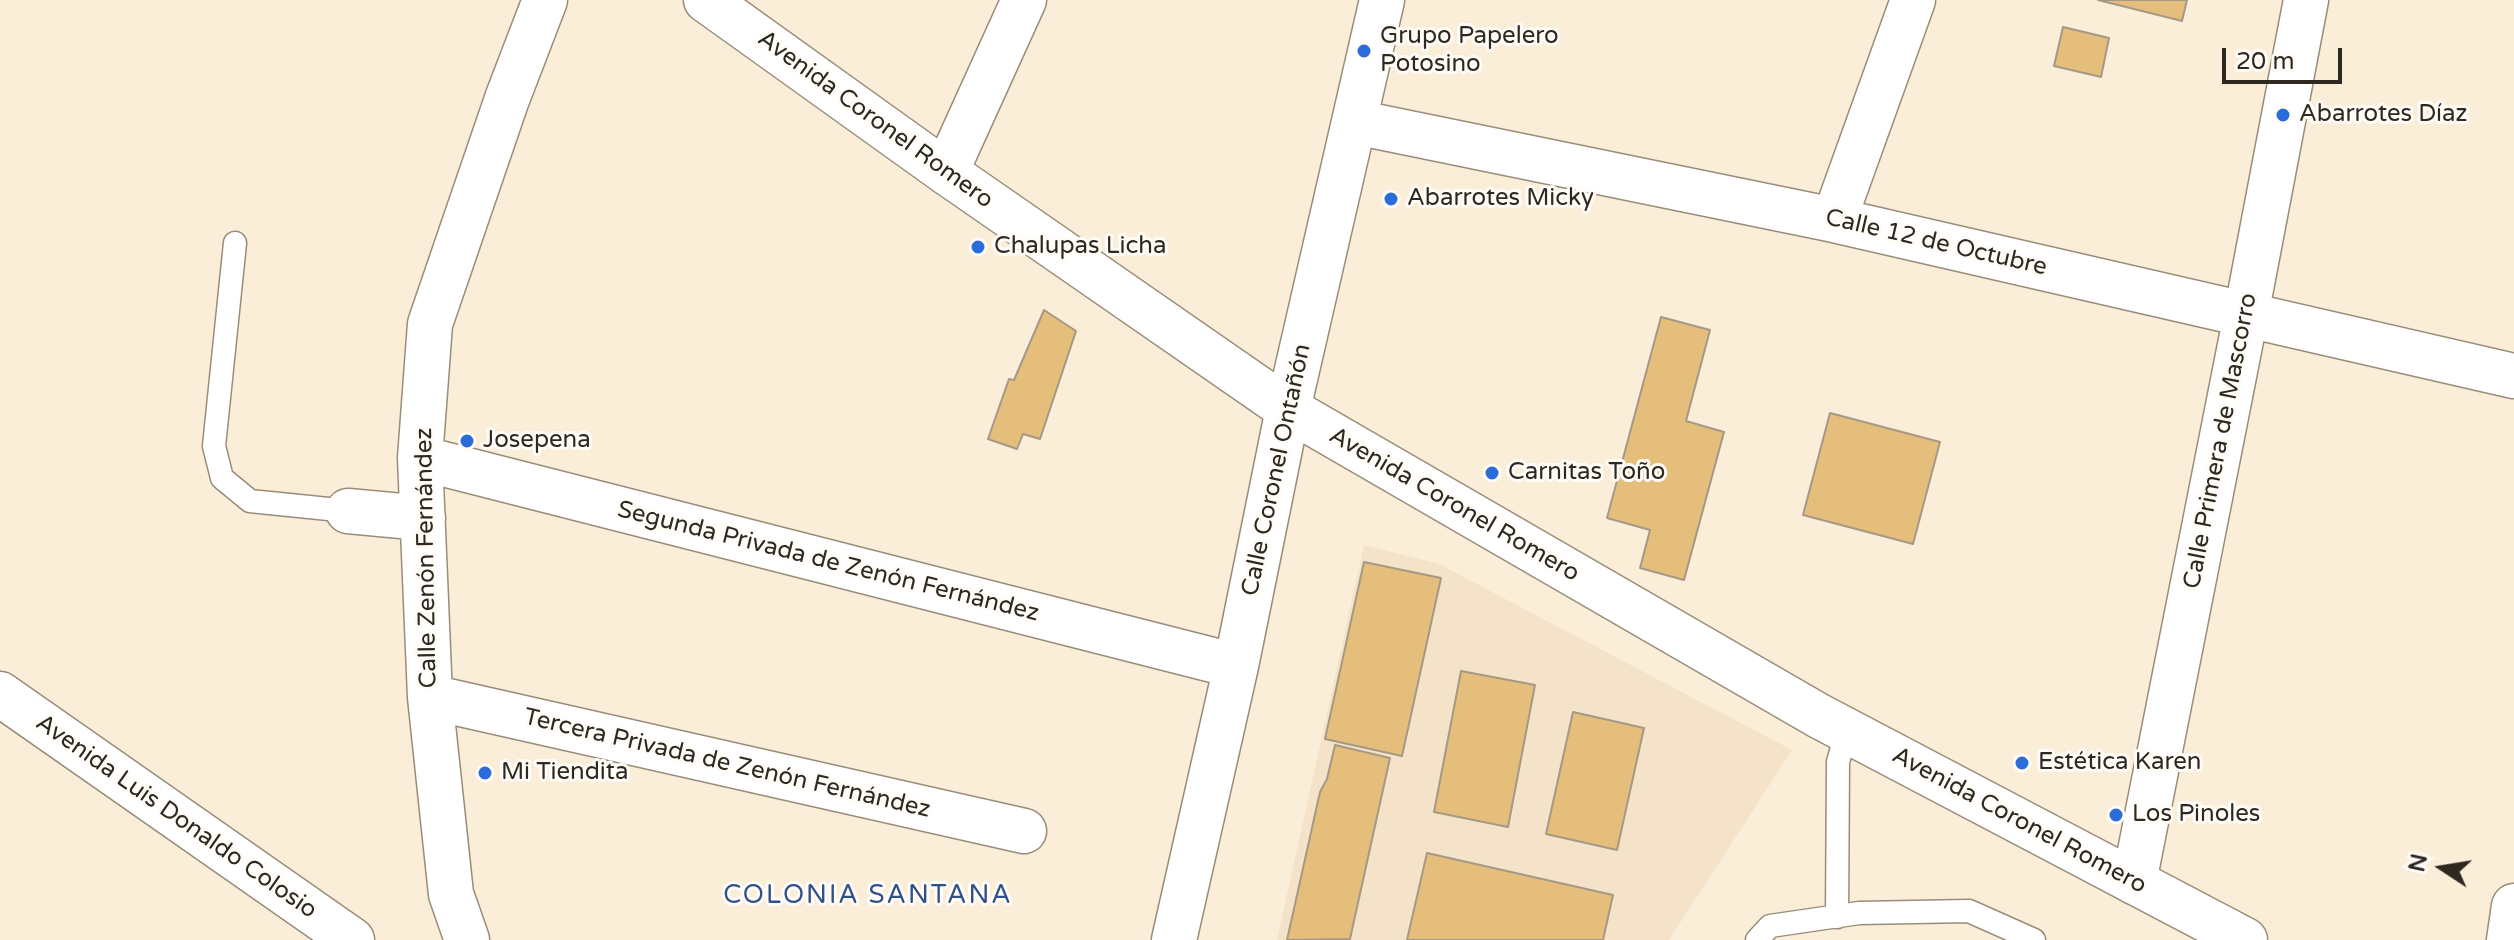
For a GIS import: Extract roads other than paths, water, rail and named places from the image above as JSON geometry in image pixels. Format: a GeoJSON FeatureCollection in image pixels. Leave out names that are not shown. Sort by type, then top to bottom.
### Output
{"type":"FeatureCollection","features":[{"type":"Feature","properties":{"kind":"street","name":"Calle Zenón Fernández"},"geometry":{"type":"LineString","coordinates":[[467,940],[451,894],[430,697],[420,458],[430,324],[507,99],[545,0]]}},
{"type":"Feature","properties":{"kind":"street","name":"Avenida Coronel Romero"},"geometry":{"type":"LineString","coordinates":[[706,0],[946,172],[1288,409],[1847,730],[2245,940]]}},
{"type":"Feature","properties":{"kind":"street"},"geometry":{"type":"LineString","coordinates":[[946,172],[1024,0]]}},
{"type":"Feature","properties":{"kind":"street","name":"Calle Coronel Ontañón"},"geometry":{"type":"LineString","coordinates":[[1174,940],[1236,666],[1288,409],[1382,0]]}},
{"type":"Feature","properties":{"kind":"street"},"geometry":{"type":"LineString","coordinates":[[1834,220],[1913,0]]}},
{"type":"Feature","properties":{"kind":"street","name":"Calle Primera de Mascorro"},"geometry":{"type":"LineString","coordinates":[[2134,882],[2306,0]]}},
{"type":"Feature","properties":{"kind":"street","name":"Calle 12 de Octubre"},"geometry":{"type":"LineString","coordinates":[[1355,122],[1834,220],[2514,376]]}},
{"type":"Feature","properties":{"kind":"street","name":"Segunda Privada de Zenón Fernández"},"geometry":{"type":"LineString","coordinates":[[420,458],[1236,666]]}},
{"type":"Feature","properties":{"kind":"street"},"geometry":{"type":"LineString","coordinates":[[348,511],[423,518]]}},
{"type":"Feature","properties":{"kind":"street","name":"Avenida Luis Donaldo Colosio"},"geometry":{"type":"LineString","coordinates":[[0,694],[352,940]]}},
{"type":"Feature","properties":{"kind":"street","name":"Tercera Privada de Zenón Fernández"},"geometry":{"type":"LineString","coordinates":[[430,697],[1024,831]]}},
{"type":"Feature","properties":{"kind":"street"},"geometry":{"type":"LineString","coordinates":[[2509,940],[2514,906]]}},
{"type":"Feature","properties":{"kind":"lane"},"geometry":{"type":"LineString","coordinates":[[235,243],[214,446],[222,478],[250,501],[348,511]]}},
{"type":"Feature","properties":{"kind":"lane"},"geometry":{"type":"LineString","coordinates":[[1837,917],[1838,762],[1847,730]]}},
{"type":"Feature","properties":{"kind":"lane"},"geometry":{"type":"LineString","coordinates":[[1757,940],[1770,926],[1859,913],[1969,911],[2034,940]]}},
{"type":"Feature","properties":{"kind":"place","name":"Grupo Papelero Potosino"},"geometry":{"type":"Point","coordinates":[1364,51]}},
{"type":"Feature","properties":{"kind":"place","name":"Abarrotes Díaz"},"geometry":{"type":"Point","coordinates":[2283,115]}},
{"type":"Feature","properties":{"kind":"place","name":"Abarrotes Micky"},"geometry":{"type":"Point","coordinates":[1391,199]}},
{"type":"Feature","properties":{"kind":"place","name":"Chalupas Licha"},"geometry":{"type":"Point","coordinates":[978,247]}},
{"type":"Feature","properties":{"kind":"place","name":"Josepena"},"geometry":{"type":"Point","coordinates":[467,441]}},
{"type":"Feature","properties":{"kind":"place","name":"Carnitas Toño"},"geometry":{"type":"Point","coordinates":[1492,473]}},
{"type":"Feature","properties":{"kind":"place","name":"Estética Karen"},"geometry":{"type":"Point","coordinates":[2022,763]}},
{"type":"Feature","properties":{"kind":"place","name":"Mi Tiendita"},"geometry":{"type":"Point","coordinates":[485,773]}},
{"type":"Feature","properties":{"kind":"place","name":"Los Pinoles"},"geometry":{"type":"Point","coordinates":[2116,815]}},
{"type":"Feature","properties":{"kind":"district","name":"COLONIA SANTANA"},"geometry":{"type":"Point","coordinates":[868,896]}}]}
